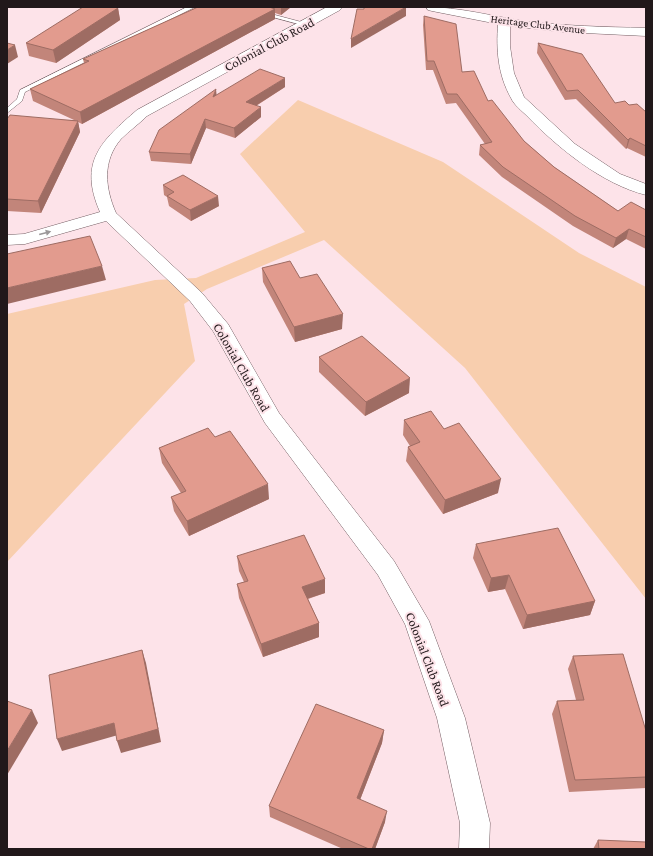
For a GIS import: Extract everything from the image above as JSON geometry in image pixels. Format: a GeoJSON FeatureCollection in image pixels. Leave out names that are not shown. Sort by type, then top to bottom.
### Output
{"type":"FeatureCollection","features":[{"type":"Feature","properties":{"kind":"street","name":"Colonial Club Road"},"geometry":{"type":"LineString","coordinates":[[336,7],[142,113],[116,136],[102,156],[99,180],[101,197],[109,215],[196,297],[221,328],[272,418],[386,568],[416,621],[451,718],[474,823],[474,849]]}},
{"type":"Feature","properties":{"kind":"street","name":"Heritage Club Avenue"},"geometry":{"type":"LineString","coordinates":[[432,7],[504,22],[581,30],[646,32]]}},
{"type":"Feature","properties":{"kind":"street"},"geometry":{"type":"LineString","coordinates":[[504,22],[503,46],[507,73],[518,99],[570,147],[614,177],[646,190]]}},
{"type":"Feature","properties":{"kind":"street"},"geometry":{"type":"LineString","coordinates":[[7,240],[24,239],[109,215]]}},
{"type":"Feature","properties":{"kind":"lane"},"geometry":{"type":"LineString","coordinates":[[8,108],[20,100],[22,91],[192,7]]}},
{"type":"Feature","properties":{"kind":"lane"},"geometry":{"type":"LineString","coordinates":[[238,7],[306,24]]}},
{"type":"Feature","properties":{"kind":"shaded area"},"geometry":{"type":"Polygon","coordinates":[[[298,100],[443,162],[579,253],[646,287],[646,599],[465,368],[324,240],[207,289],[184,304],[195,361],[7,562],[7,314],[155,280],[196,278],[305,232],[240,154],[298,100]]]}},
{"type":"Feature","properties":{"kind":"building"},"geometry":{"type":"Polygon","coordinates":[[[83,7],[118,8],[53,50],[26,43],[83,7]]]}},
{"type":"Feature","properties":{"kind":"building"},"geometry":{"type":"Polygon","coordinates":[[[198,7],[269,7],[275,9],[80,112],[30,89],[89,61],[83,59],[198,7]]]}},
{"type":"Feature","properties":{"kind":"building"},"geometry":{"type":"Polygon","coordinates":[[[364,7],[406,7],[351,39],[357,9],[364,9],[364,7]]]}},
{"type":"Feature","properties":{"kind":"building"},"geometry":{"type":"Polygon","coordinates":[[[424,16],[456,24],[462,72],[474,71],[488,101],[492,100],[524,141],[554,167],[618,211],[631,202],[646,210],[646,237],[629,229],[616,238],[575,216],[503,167],[480,145],[492,142],[457,94],[447,94],[434,61],[427,61],[424,16]]]}},
{"type":"Feature","properties":{"kind":"building"},"geometry":{"type":"Polygon","coordinates":[[[7,43],[15,45],[7,50],[7,43]]]}},
{"type":"Feature","properties":{"kind":"building"},"geometry":{"type":"Polygon","coordinates":[[[538,43],[582,54],[615,103],[625,101],[629,105],[637,104],[646,112],[646,146],[630,138],[628,140],[578,90],[567,91],[538,43]]]}},
{"type":"Feature","properties":{"kind":"building"},"geometry":{"type":"Polygon","coordinates":[[[260,69],[285,78],[246,102],[261,107],[234,128],[205,119],[190,154],[149,152],[159,130],[216,89],[213,97],[260,69]]]}},
{"type":"Feature","properties":{"kind":"building"},"geometry":{"type":"Polygon","coordinates":[[[10,115],[78,121],[38,201],[7,199],[7,119],[10,115]]]}},
{"type":"Feature","properties":{"kind":"building"},"geometry":{"type":"Polygon","coordinates":[[[183,175],[218,196],[190,210],[167,196],[174,192],[163,185],[183,175]]]}},
{"type":"Feature","properties":{"kind":"building"},"geometry":{"type":"Polygon","coordinates":[[[90,236],[102,266],[7,288],[7,254],[90,236]]]}},
{"type":"Feature","properties":{"kind":"building"},"geometry":{"type":"Polygon","coordinates":[[[290,261],[300,278],[317,274],[343,314],[294,327],[262,268],[290,261]]]}},
{"type":"Feature","properties":{"kind":"building"},"geometry":{"type":"Polygon","coordinates":[[[362,336],[410,378],[366,402],[319,357],[362,336]]]}},
{"type":"Feature","properties":{"kind":"building"},"geometry":{"type":"Polygon","coordinates":[[[431,411],[444,429],[459,423],[501,479],[445,500],[408,447],[420,442],[404,420],[431,411]]]}},
{"type":"Feature","properties":{"kind":"building"},"geometry":{"type":"Polygon","coordinates":[[[208,428],[215,437],[230,431],[268,484],[187,521],[171,497],[186,491],[159,448],[208,428]]]}},
{"type":"Feature","properties":{"kind":"building"},"geometry":{"type":"Polygon","coordinates":[[[558,528],[595,601],[527,615],[509,575],[491,578],[476,544],[558,528]]]}},
{"type":"Feature","properties":{"kind":"building"},"geometry":{"type":"Polygon","coordinates":[[[304,535],[325,579],[302,587],[319,623],[261,644],[237,584],[248,581],[237,556],[304,535]]]}},
{"type":"Feature","properties":{"kind":"building"},"geometry":{"type":"Polygon","coordinates":[[[142,650],[158,729],[117,741],[114,723],[57,739],[49,675],[142,650]]]}},
{"type":"Feature","properties":{"kind":"building"},"geometry":{"type":"Polygon","coordinates":[[[623,654],[646,731],[646,777],[575,780],[557,701],[584,700],[573,656],[623,654]]]}},
{"type":"Feature","properties":{"kind":"building"},"geometry":{"type":"Polygon","coordinates":[[[7,701],[32,710],[7,751],[7,701]]]}},
{"type":"Feature","properties":{"kind":"building"},"geometry":{"type":"Polygon","coordinates":[[[316,704],[384,730],[357,798],[387,811],[372,849],[269,806],[316,704]]]}},
{"type":"Feature","properties":{"kind":"building"},"geometry":{"type":"Polygon","coordinates":[[[598,840],[646,842],[646,849],[599,849],[598,840]]]}}]}
